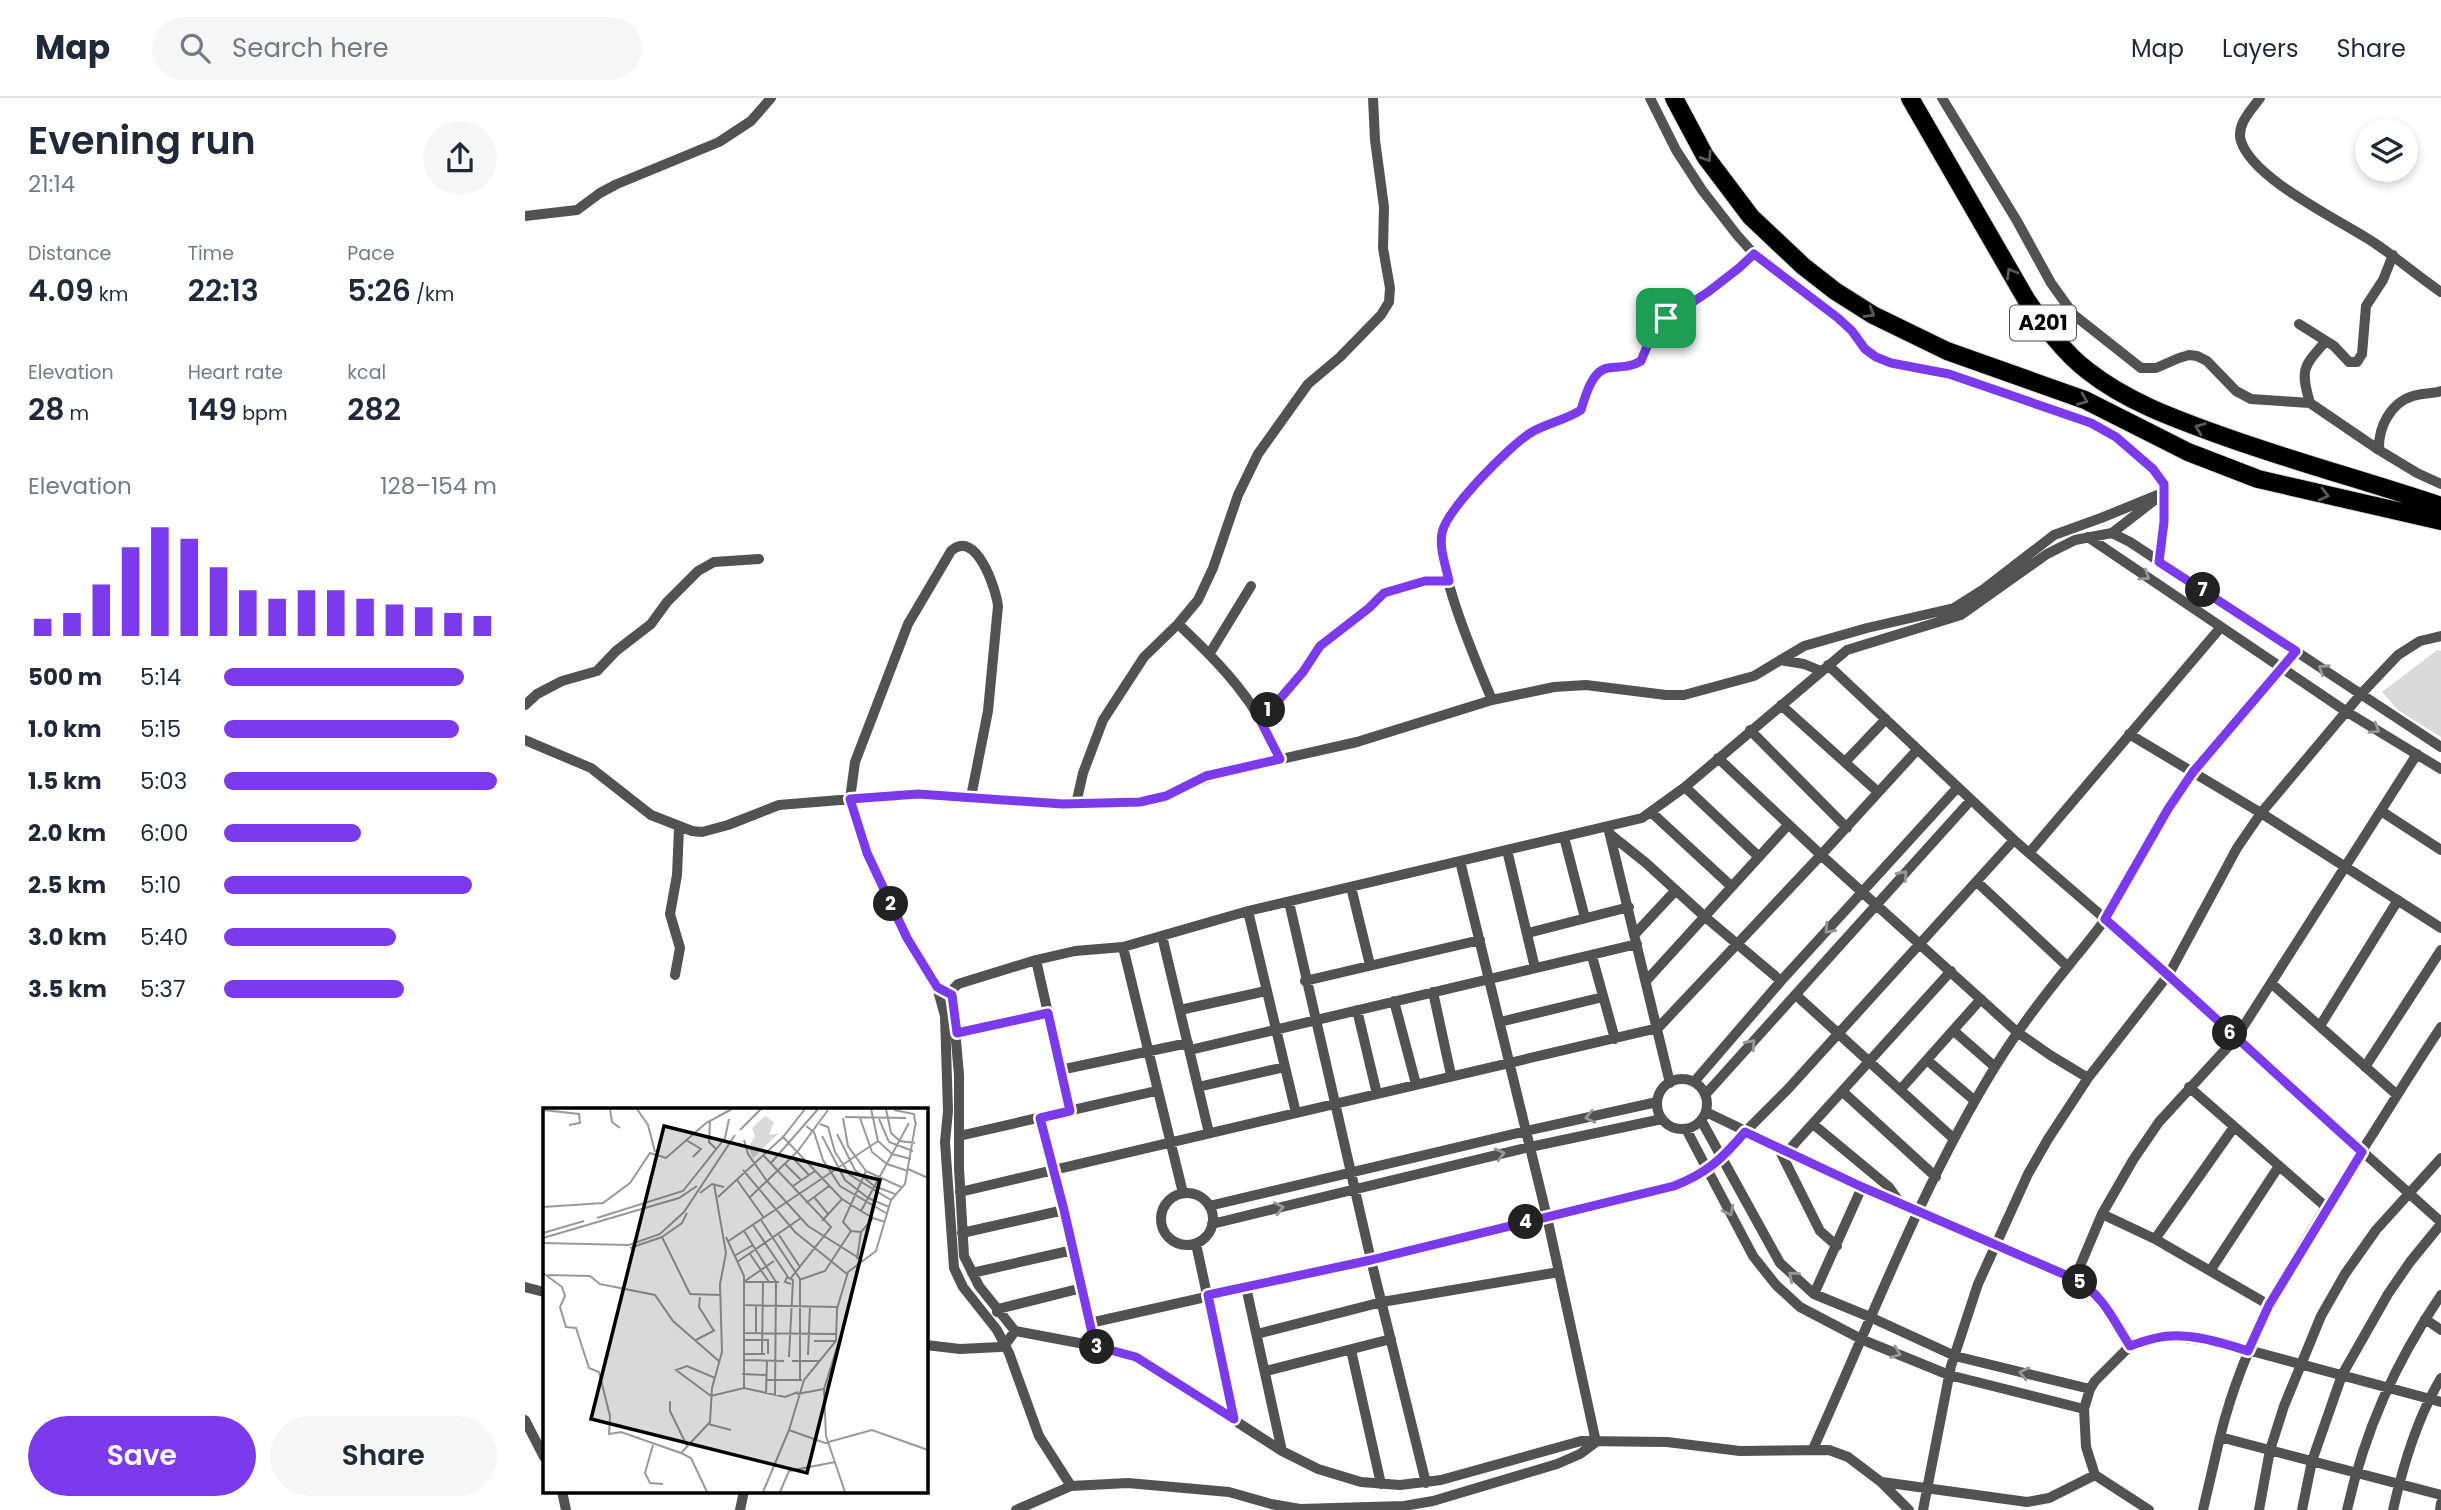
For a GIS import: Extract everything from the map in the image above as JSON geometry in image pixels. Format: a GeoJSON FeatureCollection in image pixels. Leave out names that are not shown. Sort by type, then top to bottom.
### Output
{"type":"FeatureCollection","features":[{"type":"Feature","properties":{"kind":"highway","name":"A201"},"geometry":{"type":"LineString","coordinates":[[1674,98],[1706,156],[1751,217],[1803,266],[1835,291],[1873,315],[1947,351],[2085,400],[2188,452],[2258,479],[2441,521]]}},
{"type":"Feature","properties":{"kind":"highway","name":"A201"},"geometry":{"type":"LineString","coordinates":[[1910,98],[2026,299],[2047,329],[2086,370],[2125,395],[2200,428],[2264,451],[2441,506]]}},
{"type":"Feature","properties":{"kind":"street"},"geometry":{"type":"LineString","coordinates":[[525,216],[572,212],[617,184],[719,142],[751,121],[771,98]]}},
{"type":"Feature","properties":{"kind":"street"},"geometry":{"type":"LineString","coordinates":[[1076,804],[1083,773],[1103,720],[1144,657],[1193,608],[1205,587],[1238,495],[1258,454],[1308,384],[1340,357],[1381,315],[1389,302],[1391,288],[1383,248],[1384,207],[1375,140],[1373,98]]}},
{"type":"Feature","properties":{"kind":"street"},"geometry":{"type":"LineString","coordinates":[[1650,98],[1663,128],[1702,190],[1754,254],[1838,318],[1865,349],[1891,363],[1949,374],[2091,423],[2116,437],[2153,469],[2162,479],[2165,492],[2159,562]]}},
{"type":"Feature","properties":{"kind":"street"},"geometry":{"type":"LineString","coordinates":[[1942,98],[2017,221],[2051,283],[2074,316],[2141,368],[2156,368],[2189,355],[2197,356],[2207,360],[2236,391],[2251,399],[2310,403],[2379,450],[2441,484]]}},
{"type":"Feature","properties":{"kind":"street"},"geometry":{"type":"LineString","coordinates":[[2260,98],[2246,117],[2240,134],[2241,142],[2252,159],[2277,182],[2393,256],[2441,292]]}},
{"type":"Feature","properties":{"kind":"street"},"geometry":{"type":"LineString","coordinates":[[1492,700],[1449,581],[1441,548],[1442,533],[1448,517],[1464,497],[1528,435],[1581,410],[1592,383],[1601,370],[1641,361],[1650,339],[1661,323],[1708,292],[1754,254]]}},
{"type":"Feature","properties":{"kind":"street"},"geometry":{"type":"LineString","coordinates":[[2299,324],[2334,346],[2349,362],[2354,363],[2359,359],[2367,306],[2383,280],[2393,256]]}},
{"type":"Feature","properties":{"kind":"street"},"geometry":{"type":"LineString","coordinates":[[2310,403],[2303,374],[2306,366],[2326,341]]}},
{"type":"Feature","properties":{"kind":"street"},"geometry":{"type":"LineString","coordinates":[[2379,450],[2379,435],[2386,417],[2408,398],[2441,391]]}},
{"type":"Feature","properties":{"kind":"street"},"geometry":{"type":"LineString","coordinates":[[1909,1510],[1881,1482],[1848,1458],[1829,1450],[1813,1449],[1761,1452],[1667,1442],[1581,1441],[1426,1483],[1360,1482],[1318,1469],[1282,1451],[1136,1357],[1095,1346],[1015,1331],[972,1273],[964,1256],[957,1033],[952,995],[958,984],[1036,960],[1075,951],[1123,947],[1248,911],[1564,837],[1610,831],[1652,813],[1824,668],[1856,646],[1961,615],[2046,554],[2063,544],[2112,533],[2165,492]]}},
{"type":"Feature","properties":{"kind":"street"},"geometry":{"type":"LineString","coordinates":[[525,740],[591,768],[651,815],[678,828],[702,832],[779,805],[918,794],[1076,804],[1140,802],[1159,799],[1206,776],[1357,742],[1492,700],[1570,684],[1641,690],[1666,695],[1691,694],[1754,676],[1804,646],[1954,608],[1984,589],[2054,535],[2165,492]]}},
{"type":"Feature","properties":{"kind":"street"},"geometry":{"type":"LineString","coordinates":[[2112,533],[2441,747]]}},
{"type":"Feature","properties":{"kind":"street"},"geometry":{"type":"LineString","coordinates":[[2088,537],[2347,712],[2441,769]]}},
{"type":"Feature","properties":{"kind":"street"},"geometry":{"type":"LineString","coordinates":[[971,797],[988,711],[998,606],[995,591],[980,558],[973,551],[961,546],[951,551],[908,624],[855,762],[850,799],[867,853],[907,938],[937,987],[944,1016],[948,1111],[945,1142],[954,1268],[963,1287],[992,1322],[1005,1345],[1036,1430],[1071,1486]]}},
{"type":"Feature","properties":{"kind":"street"},"geometry":{"type":"LineString","coordinates":[[525,705],[537,694],[562,681],[597,671],[615,651],[651,624],[667,601],[698,571],[714,562],[759,559]]}},
{"type":"Feature","properties":{"kind":"street"},"geometry":{"type":"LineString","coordinates":[[1258,716],[1278,701],[1303,672],[1320,646],[1384,593],[1425,581],[1449,581]]}},
{"type":"Feature","properties":{"kind":"street"},"geometry":{"type":"LineString","coordinates":[[1209,653],[1251,586]]}},
{"type":"Feature","properties":{"kind":"street"},"geometry":{"type":"LineString","coordinates":[[1178,624],[1238,685],[1280,759]]}},
{"type":"Feature","properties":{"kind":"street"},"geometry":{"type":"LineString","coordinates":[[2029,853],[2221,627]]}},
{"type":"Feature","properties":{"kind":"street"},"geometry":{"type":"LineString","coordinates":[[1923,1510],[1949,1375],[1978,1284],[2028,1174],[2088,1078],[2169,974],[2237,848],[2261,813],[2361,694],[2398,655],[2420,641],[2441,636]]}},
{"type":"Feature","properties":{"kind":"street"},"geometry":{"type":"LineString","coordinates":[[1813,1449],[1919,1211],[1954,1139],[1995,1067],[2017,1032],[2105,919],[2168,809],[2193,772],[2296,651]]}},
{"type":"Feature","properties":{"kind":"street"},"geometry":{"type":"LineString","coordinates":[[1780,660],[1824,668],[1886,719],[2014,840],[2169,974],[2441,1223],[2388,1294],[2342,1375],[2312,1461],[2302,1510]]}},
{"type":"Feature","properties":{"kind":"street"},"geometry":{"type":"LineString","coordinates":[[1781,705],[1878,792]]}},
{"type":"Feature","properties":{"kind":"street"},"geometry":{"type":"LineString","coordinates":[[1845,762],[1886,719]]}},
{"type":"Feature","properties":{"kind":"street"},"geometry":{"type":"LineString","coordinates":[[1750,730],[1847,828]]}},
{"type":"Feature","properties":{"kind":"street"},"geometry":{"type":"LineString","coordinates":[[2129,734],[2261,813],[2441,928]]}},
{"type":"Feature","properties":{"kind":"street"},"geometry":{"type":"LineString","coordinates":[[960,1192],[1658,1028],[1917,750]]}},
{"type":"Feature","properties":{"kind":"street"},"geometry":{"type":"LineString","coordinates":[[2075,1279],[2102,1214],[2139,1150],[2189,1087],[2236,1038],[2417,754]]}},
{"type":"Feature","properties":{"kind":"street"},"geometry":{"type":"LineString","coordinates":[[1718,758],[1788,825],[2017,1032],[2088,1078]]}},
{"type":"Feature","properties":{"kind":"street"},"geometry":{"type":"LineString","coordinates":[[1685,787],[1758,856]]}},
{"type":"Feature","properties":{"kind":"street"},"geometry":{"type":"LineString","coordinates":[[1694,1082],[1781,981],[1957,788]]}},
{"type":"Feature","properties":{"kind":"street"},"geometry":{"type":"LineString","coordinates":[[1971,800],[1705,1095],[1703,1116],[1722,1159],[1780,1263],[1814,1294],[1955,1356],[2090,1389]]}},
{"type":"Feature","properties":{"kind":"street"},"geometry":{"type":"LineString","coordinates":[[2381,811],[2441,850]]}},
{"type":"Feature","properties":{"kind":"street"},"geometry":{"type":"LineString","coordinates":[[1652,813],[1731,886]]}},
{"type":"Feature","properties":{"kind":"street"},"geometry":{"type":"LineString","coordinates":[[1646,981],[1788,825]]}},
{"type":"Feature","properties":{"kind":"street"},"geometry":{"type":"LineString","coordinates":[[675,975],[680,948],[670,914],[677,875],[678,828]]}},
{"type":"Feature","properties":{"kind":"street"},"geometry":{"type":"LineString","coordinates":[[1610,831],[1781,981]]}},
{"type":"Feature","properties":{"kind":"street"},"geometry":{"type":"LineString","coordinates":[[1610,831],[1670,1083]]}},
{"type":"Feature","properties":{"kind":"street"},"geometry":{"type":"LineString","coordinates":[[1564,837],[1585,918]]}},
{"type":"Feature","properties":{"kind":"street"},"geometry":{"type":"LineString","coordinates":[[1090,1323],[1371,1260],[1674,1186],[1707,1170],[1722,1159],[1788,1089],[2014,840]]}},
{"type":"Feature","properties":{"kind":"street"},"geometry":{"type":"LineString","coordinates":[[1507,850],[1535,968]]}},
{"type":"Feature","properties":{"kind":"street"},"geometry":{"type":"LineString","coordinates":[[1460,861],[1547,1217],[1596,1443]]}},
{"type":"Feature","properties":{"kind":"street"},"geometry":{"type":"LineString","coordinates":[[1977,882],[2067,966]]}},
{"type":"Feature","properties":{"kind":"street"},"geometry":{"type":"LineString","coordinates":[[1351,887],[1370,965]]}},
{"type":"Feature","properties":{"kind":"street"},"geometry":{"type":"LineString","coordinates":[[1060,1070],[1275,1029],[1592,956],[1636,939],[1676,890]]}},
{"type":"Feature","properties":{"kind":"street"},"geometry":{"type":"LineString","coordinates":[[2320,1026],[2398,900]]}},
{"type":"Feature","properties":{"kind":"street"},"geometry":{"type":"LineString","coordinates":[[1289,902],[1305,981],[1426,1483]]}},
{"type":"Feature","properties":{"kind":"street"},"geometry":{"type":"LineString","coordinates":[[1528,933],[1629,907]]}},
{"type":"Feature","properties":{"kind":"street"},"geometry":{"type":"LineString","coordinates":[[1248,911],[1296,1113]]}},
{"type":"Feature","properties":{"kind":"street"},"geometry":{"type":"LineString","coordinates":[[1162,936],[1209,1133]]}},
{"type":"Feature","properties":{"kind":"street"},"geometry":{"type":"LineString","coordinates":[[1305,981],[1480,940]]}},
{"type":"Feature","properties":{"kind":"street"},"geometry":{"type":"LineString","coordinates":[[1123,947],[1183,1194]]}},
{"type":"Feature","properties":{"kind":"street"},"geometry":{"type":"LineString","coordinates":[[2365,1067],[2441,950]]}},
{"type":"Feature","properties":{"kind":"street"},"geometry":{"type":"LineString","coordinates":[[1592,956],[1615,1039]]}},
{"type":"Feature","properties":{"kind":"street"},"geometry":{"type":"LineString","coordinates":[[1036,960],[1070,1111]]}},
{"type":"Feature","properties":{"kind":"street"},"geometry":{"type":"LineString","coordinates":[[1783,1149],[1813,1124],[1951,971]]}},
{"type":"Feature","properties":{"kind":"street"},"geometry":{"type":"LineString","coordinates":[[2271,983],[2396,1094]]}},
{"type":"Feature","properties":{"kind":"street"},"geometry":{"type":"LineString","coordinates":[[937,987],[952,995]]}},
{"type":"Feature","properties":{"kind":"street"},"geometry":{"type":"LineString","coordinates":[[1180,1010],[1266,991]]}},
{"type":"Feature","properties":{"kind":"street"},"geometry":{"type":"LineString","coordinates":[[1433,992],[1451,1075]]}},
{"type":"Feature","properties":{"kind":"street"},"geometry":{"type":"LineString","coordinates":[[1795,995],[1954,1139]]}},
{"type":"Feature","properties":{"kind":"street"},"geometry":{"type":"LineString","coordinates":[[1500,1022],[1603,997]]}},
{"type":"Feature","properties":{"kind":"street"},"geometry":{"type":"LineString","coordinates":[[1900,1090],[1981,999]]}},
{"type":"Feature","properties":{"kind":"street"},"geometry":{"type":"LineString","coordinates":[[1394,1000],[1416,1084]]}},
{"type":"Feature","properties":{"kind":"street"},"geometry":{"type":"LineString","coordinates":[[1357,1010],[1377,1094]]}},
{"type":"Feature","properties":{"kind":"street"},"geometry":{"type":"LineString","coordinates":[[957,1033],[1048,1013]]}},
{"type":"Feature","properties":{"kind":"street"},"geometry":{"type":"LineString","coordinates":[[2203,1510],[2230,1397],[2269,1305],[2326,1207],[2441,1027]]}},
{"type":"Feature","properties":{"kind":"street"},"geometry":{"type":"LineString","coordinates":[[1954,1031],[1995,1067]]}},
{"type":"Feature","properties":{"kind":"street"},"geometry":{"type":"LineString","coordinates":[[1927,1060],[1975,1101]]}},
{"type":"Feature","properties":{"kind":"street"},"geometry":{"type":"LineString","coordinates":[[1198,1087],[1285,1067]]}},
{"type":"Feature","properties":{"kind":"street"},"geometry":{"type":"LineString","coordinates":[[1703,1116],[1686,1129],[1677,1129],[1662,1119],[1657,1102],[1661,1091],[1679,1079],[1694,1082],[1705,1095]]}},
{"type":"Feature","properties":{"kind":"street"},"geometry":{"type":"LineString","coordinates":[[2189,1087],[2326,1207]]}},
{"type":"Feature","properties":{"kind":"street"},"geometry":{"type":"LineString","coordinates":[[959,1136],[1156,1091]]}},
{"type":"Feature","properties":{"kind":"street"},"geometry":{"type":"LineString","coordinates":[[1843,1092],[1936,1177]]}},
{"type":"Feature","properties":{"kind":"street"},"geometry":{"type":"LineString","coordinates":[[1209,1206],[1526,1130],[1657,1102]]}},
{"type":"Feature","properties":{"kind":"street"},"geometry":{"type":"LineString","coordinates":[[1703,1116],[1745,1132],[1862,1187],[2075,1279],[2099,1296],[2130,1346]]}},
{"type":"Feature","properties":{"kind":"street"},"geometry":{"type":"LineString","coordinates":[[1040,1118],[1095,1346]]}},
{"type":"Feature","properties":{"kind":"street"},"geometry":{"type":"LineString","coordinates":[[1212,1224],[1530,1147],[1662,1119]]}},
{"type":"Feature","properties":{"kind":"street"},"geometry":{"type":"LineString","coordinates":[[1813,1124],[1889,1187],[1900,1203]]}},
{"type":"Feature","properties":{"kind":"street"},"geometry":{"type":"LineString","coordinates":[[2155,1239],[2234,1127]]}},
{"type":"Feature","properties":{"kind":"street"},"geometry":{"type":"LineString","coordinates":[[1686,1129],[1753,1256],[1776,1285],[1800,1307],[1863,1340],[1949,1375],[2084,1409]]}},
{"type":"Feature","properties":{"kind":"street"},"geometry":{"type":"LineString","coordinates":[[1783,1149],[1820,1231],[1837,1246]]}},
{"type":"Feature","properties":{"kind":"street"},"geometry":{"type":"LineString","coordinates":[[2259,1510],[2270,1450],[2284,1406],[2321,1316],[2345,1274],[2377,1230],[2441,1157]]}},
{"type":"Feature","properties":{"kind":"street"},"geometry":{"type":"LineString","coordinates":[[2210,1271],[2279,1166]]}},
{"type":"Feature","properties":{"kind":"street"},"geometry":{"type":"LineString","coordinates":[[1814,1294],[1862,1187]]}},
{"type":"Feature","properties":{"kind":"street"},"geometry":{"type":"LineString","coordinates":[[1183,1194],[1194,1194],[1209,1206],[1212,1224],[1204,1239],[1196,1244],[1180,1245],[1172,1241],[1161,1226],[1161,1217],[1167,1203],[1183,1194]]}},
{"type":"Feature","properties":{"kind":"street"},"geometry":{"type":"LineString","coordinates":[[962,1233],[1064,1210]]}},
{"type":"Feature","properties":{"kind":"street"},"geometry":{"type":"LineString","coordinates":[[2102,1214],[2155,1239],[2269,1305]]}},
{"type":"Feature","properties":{"kind":"street"},"geometry":{"type":"LineString","coordinates":[[1196,1244],[1234,1419]]}},
{"type":"Feature","properties":{"kind":"street"},"geometry":{"type":"LineString","coordinates":[[972,1273],[1073,1250]]}},
{"type":"Feature","properties":{"kind":"street"},"geometry":{"type":"LineString","coordinates":[[1257,1334],[1382,1303],[1559,1272]]}},
{"type":"Feature","properties":{"kind":"street"},"geometry":{"type":"LineString","coordinates":[[525,1287],[543,1292]]}},
{"type":"Feature","properties":{"kind":"street"},"geometry":{"type":"LineString","coordinates":[[1246,1287],[1282,1451]]}},
{"type":"Feature","properties":{"kind":"street"},"geometry":{"type":"LineString","coordinates":[[998,1309],[1082,1288]]}},
{"type":"Feature","properties":{"kind":"street"},"geometry":{"type":"LineString","coordinates":[[2347,1510],[2355,1472],[2387,1387],[2408,1344],[2441,1295]]}},
{"type":"Feature","properties":{"kind":"street"},"geometry":{"type":"LineString","coordinates":[[992,1322],[998,1309]]}},
{"type":"Feature","properties":{"kind":"street"},"geometry":{"type":"LineString","coordinates":[[2425,1319],[2441,1330]]}},
{"type":"Feature","properties":{"kind":"street"},"geometry":{"type":"LineString","coordinates":[[927,1345],[960,1349],[1005,1345],[1015,1331]]}},
{"type":"Feature","properties":{"kind":"street"},"geometry":{"type":"LineString","coordinates":[[2149,1510],[2095,1475],[2086,1447],[2084,1409],[2090,1389],[2130,1346],[2158,1337],[2222,1343],[2441,1402]]}},
{"type":"Feature","properties":{"kind":"street"},"geometry":{"type":"LineString","coordinates":[[1266,1371],[1391,1339]]}},
{"type":"Feature","properties":{"kind":"street"},"geometry":{"type":"LineString","coordinates":[[1351,1350],[1381,1484]]}},
{"type":"Feature","properties":{"kind":"street"},"geometry":{"type":"LineString","coordinates":[[2393,1510],[2399,1484],[2429,1398],[2441,1378]]}},
{"type":"Feature","properties":{"kind":"street"},"geometry":{"type":"LineString","coordinates":[[525,1420],[543,1455]]}},
{"type":"Feature","properties":{"kind":"street"},"geometry":{"type":"LineString","coordinates":[[2220,1437],[2441,1495]]}},
{"type":"Feature","properties":{"kind":"street"},"geometry":{"type":"LineString","coordinates":[[1016,1510],[1071,1486],[1128,1483],[1229,1492],[1300,1509],[1404,1506],[1433,1501],[1557,1464],[1596,1443]]}},
{"type":"Feature","properties":{"kind":"street"},"geometry":{"type":"LineString","coordinates":[[1881,1482],[1988,1499],[2037,1501],[2095,1475]]}},
{"type":"Feature","properties":{"kind":"street"},"geometry":{"type":"LineString","coordinates":[[562,1492],[566,1510]]}},
{"type":"Feature","properties":{"kind":"street"},"geometry":{"type":"LineString","coordinates":[[740,1510],[744,1492]]}},
{"type":"Feature","properties":{"kind":"street"},"geometry":{"type":"LineString","coordinates":[[2440,1510],[2441,1503]]}},
{"type":"Feature","properties":{"kind":"shaded area"},"geometry":{"type":"Polygon","coordinates":[[[2437,650],[2441,651],[2441,737],[2398,710],[2382,692],[2437,650]]]}},
{"type":"Feature","properties":{"kind":"route"},"geometry":{"type":"LineString","coordinates":[[1754,254],[1838,318],[1865,349],[1882,360],[1949,374],[2104,429],[2162,479],[2165,492],[2164,522],[2159,562],[2296,651],[2193,772],[2168,809],[2105,919],[2169,974],[2362,1152],[2326,1207],[2269,1305],[2248,1351],[2222,1343],[2178,1337],[2158,1337],[2130,1346],[2099,1296],[2075,1279],[1862,1187],[1745,1132],[1722,1159],[1707,1170],[1674,1186],[1371,1260],[1208,1295],[1234,1419],[1136,1357],[1095,1346],[1040,1118],[1070,1111],[1048,1013],[957,1033],[952,995],[937,987],[907,938],[867,853],[850,799],[918,794],[1063,804],[1140,802],[1159,799],[1206,776],[1280,759],[1258,716],[1278,701],[1331,635],[1369,608],[1382,594],[1425,581],[1449,581],[1441,548],[1442,533],[1448,517],[1457,505],[1528,435],[1581,410],[1592,383],[1601,370],[1633,365],[1641,361],[1646,346],[1666,318],[1708,292],[1754,254]]}}]}
